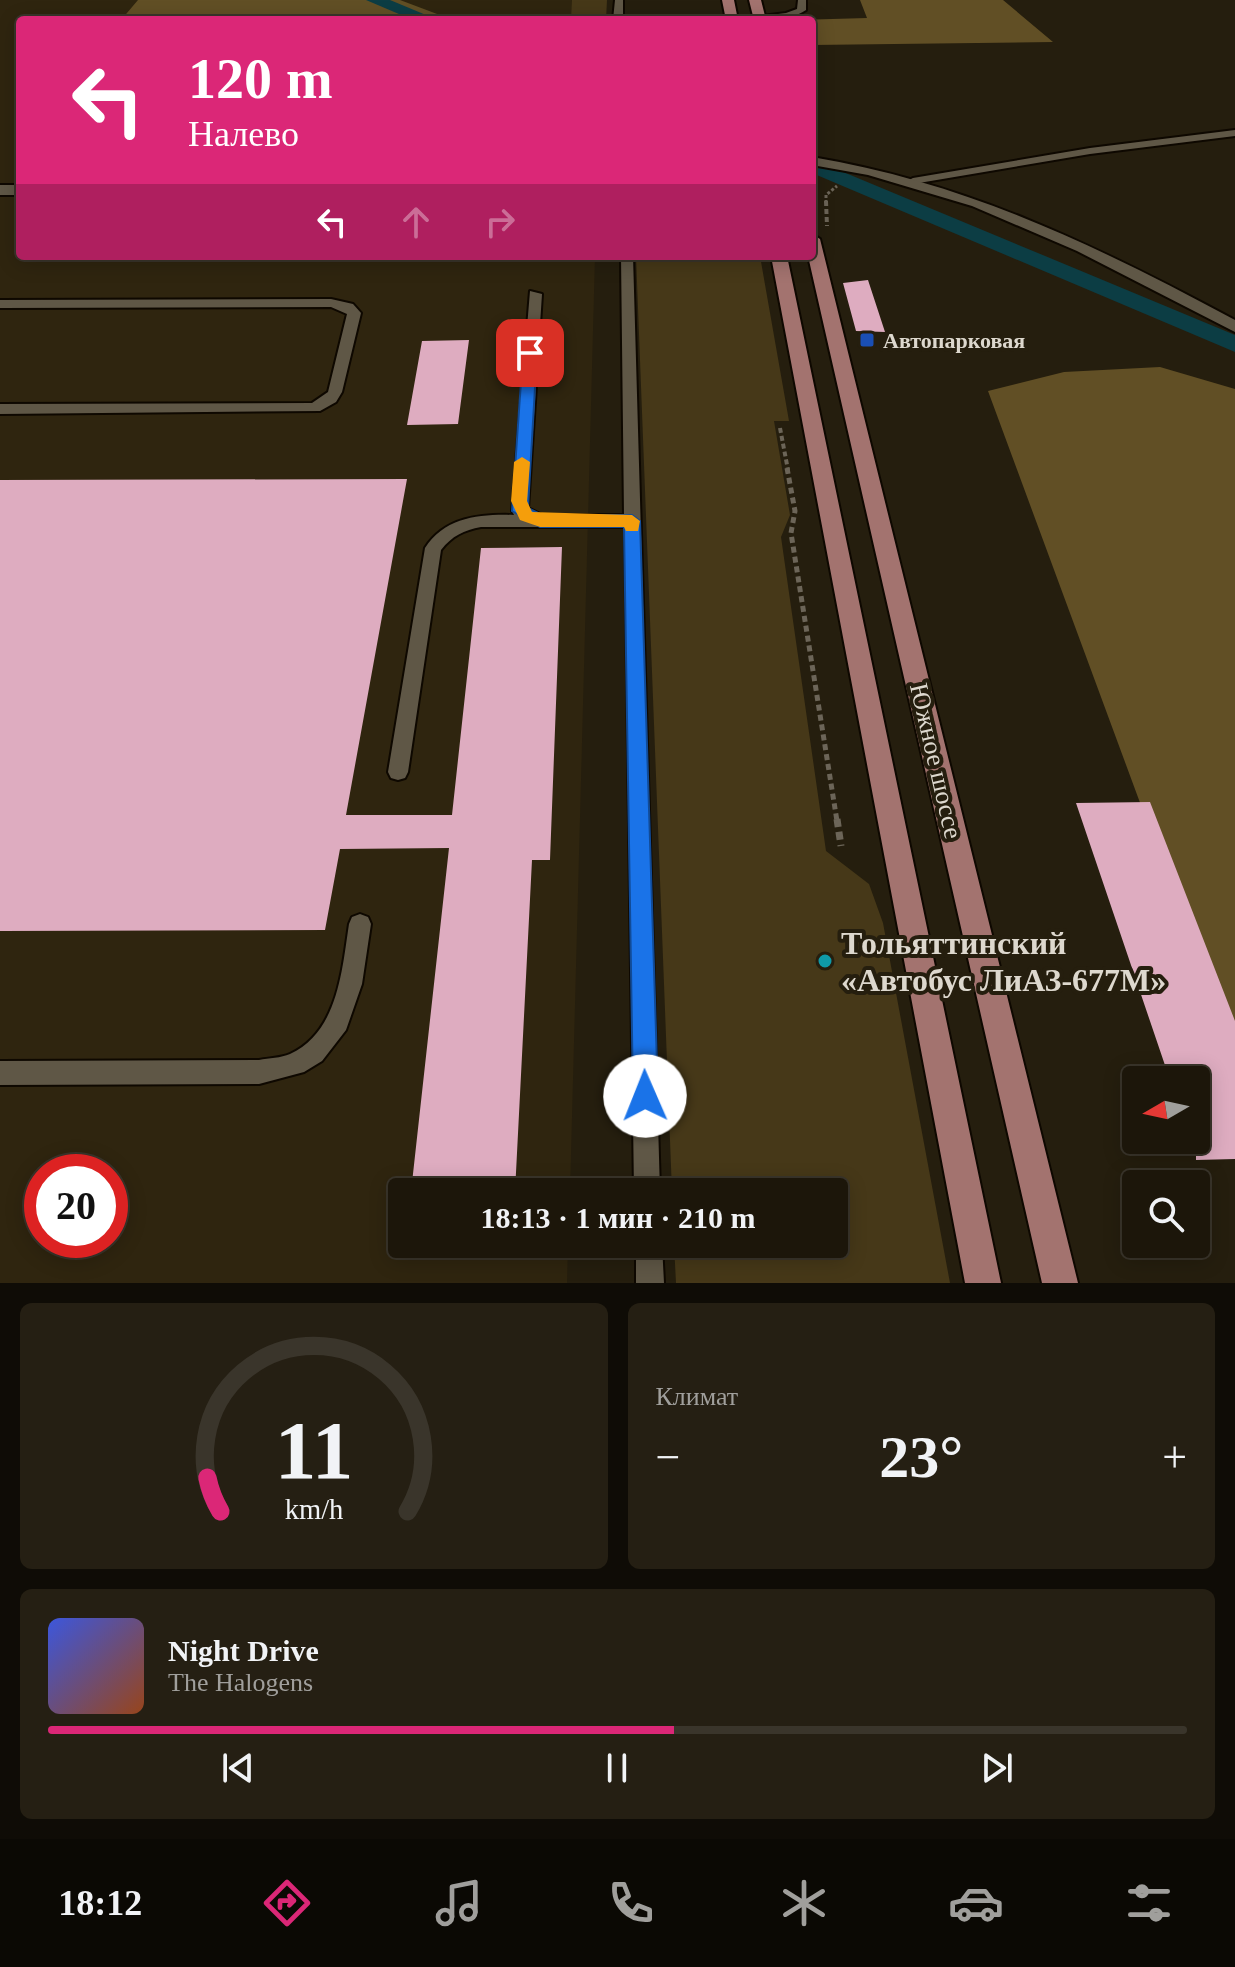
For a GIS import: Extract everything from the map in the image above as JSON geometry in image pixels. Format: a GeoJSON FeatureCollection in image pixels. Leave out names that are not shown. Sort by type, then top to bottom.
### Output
{"type":"FeatureCollection","features":[{"type":"Feature","properties":{"kind":"main road","name":"Южное шоссе"},"geometry":{"type":"LineString","coordinates":[[820,235],[1060,1283]]}},
{"type":"Feature","properties":{"kind":"main road","name":"Южное шоссе"},"geometry":{"type":"LineString","coordinates":[[780,260],[983,1283]]}},
{"type":"Feature","properties":{"kind":"street"},"geometry":{"type":"LineString","coordinates":[[816,162],[884,172],[1053,233],[1235,327]]}},
{"type":"Feature","properties":{"kind":"lane"},"geometry":{"type":"LineString","coordinates":[[778,16],[795,14],[801,10],[802,0]]}},
{"type":"Feature","properties":{"kind":"lane"},"geometry":{"type":"LineString","coordinates":[[913,181],[1090,151],[1235,133]]}},
{"type":"Feature","properties":{"kind":"lane"},"geometry":{"type":"LineString","coordinates":[[627,260],[647,1178]]}},
{"type":"Feature","properties":{"kind":"lane"},"geometry":{"type":"LineString","coordinates":[[535,294],[519,501],[525,516],[540,521]]}},
{"type":"Feature","properties":{"kind":"lane"},"geometry":{"type":"LineString","coordinates":[[0,305],[331,303],[348,307],[354,313],[335,392],[331,399],[315,408],[0,409]]}},
{"type":"Feature","properties":{"kind":"lane"},"geometry":{"type":"LineString","coordinates":[[398,772],[433,548],[456,526],[472,521],[632,521]]}},
{"type":"Feature","properties":{"kind":"lane"},"geometry":{"type":"LineString","coordinates":[[0,1073],[259,1072],[295,1064],[325,1042],[348,1000],[360,924]]}},
{"type":"Feature","properties":{"kind":"lane"},"geometry":{"type":"LineString","coordinates":[[649,1258],[650,1283]]}},
{"type":"Feature","properties":{"kind":"path"},"geometry":{"type":"LineString","coordinates":[[820,235],[826,195],[844,183]]}},
{"type":"Feature","properties":{"kind":"path"},"geometry":{"type":"LineString","coordinates":[[780,428],[795,511],[791,533],[841,846]]}},
{"type":"Feature","properties":{"kind":"shaded area"},"geometry":{"type":"Polygon","coordinates":[[[0,0],[604,0],[603,16],[16,16],[16,260],[595,260],[570,1178],[388,1178],[388,1258],[568,1258],[567,1283],[0,1283],[0,0]]]}},
{"type":"Feature","properties":{"kind":"shaded area"},"geometry":{"type":"Polygon","coordinates":[[[138,0],[400,0],[442,16],[124,16],[138,0]]]}},
{"type":"Feature","properties":{"kind":"shaded area"},"geometry":{"type":"Polygon","coordinates":[[[572,0],[607,0],[606,16],[571,16],[572,0]]]}},
{"type":"Feature","properties":{"kind":"shaded area"},"geometry":{"type":"Polygon","coordinates":[[[860,0],[1003,0],[1053,42],[816,45],[816,19],[867,18],[860,0]]]}},
{"type":"Feature","properties":{"kind":"shaded area"},"geometry":{"type":"Polygon","coordinates":[[[636,260],[761,260],[789,421],[774,421],[790,515],[781,537],[826,851],[869,884],[883,923],[950,1283],[676,1283],[675,1258],[848,1258],[848,1178],[671,1178],[636,260]]]}},
{"type":"Feature","properties":{"kind":"shaded area"},"geometry":{"type":"Polygon","coordinates":[[[1160,367],[1235,389],[1235,1060],[988,391],[1064,372],[1160,367]]]}},
{"type":"Feature","properties":{"kind":"building"},"geometry":{"type":"Polygon","coordinates":[[[868,280],[885,332],[856,331],[843,283],[868,280]]]}},
{"type":"Feature","properties":{"kind":"building"},"geometry":{"type":"Polygon","coordinates":[[[469,340],[458,424],[407,425],[422,341],[469,340]]]}},
{"type":"Feature","properties":{"kind":"building"},"geometry":{"type":"Polygon","coordinates":[[[407,479],[346,815],[452,815],[481,548],[562,547],[550,860],[532,860],[516,1178],[413,1178],[449,848],[340,849],[325,930],[0,931],[0,480],[407,479]]]}},
{"type":"Feature","properties":{"kind":"building"},"geometry":{"type":"Polygon","coordinates":[[[1150,802],[1235,1021],[1235,1159],[1196,1160],[1196,1154],[1210,1154],[1210,1066],[1165,1066],[1076,803],[1150,802]]]}},
{"type":"Feature","properties":{"kind":"waterway"},"geometry":{"type":"LineString","coordinates":[[374,0],[418,16]]}},
{"type":"Feature","properties":{"kind":"waterway"},"geometry":{"type":"LineString","coordinates":[[816,167],[1235,344]]}},
{"type":"Feature","properties":{"kind":"slow traffic"},"geometry":{"type":"LineString","coordinates":[[522,462],[519,501],[520,511],[525,516],[540,521],[632,521],[632,527]]}},
{"type":"Feature","properties":{"kind":"place","name":"Автопарковая"},"geometry":{"type":"Point","coordinates":[867,340]}},
{"type":"Feature","properties":{"kind":"place","name":"Тольяттинский «Автобус ЛиАЗ-677М»"},"geometry":{"type":"Point","coordinates":[825,961]}},
{"type":"Feature","properties":{"kind":"route"},"geometry":{"type":"LineString","coordinates":[[530,353],[520,511],[540,521],[632,521],[645,1096]]}}]}
